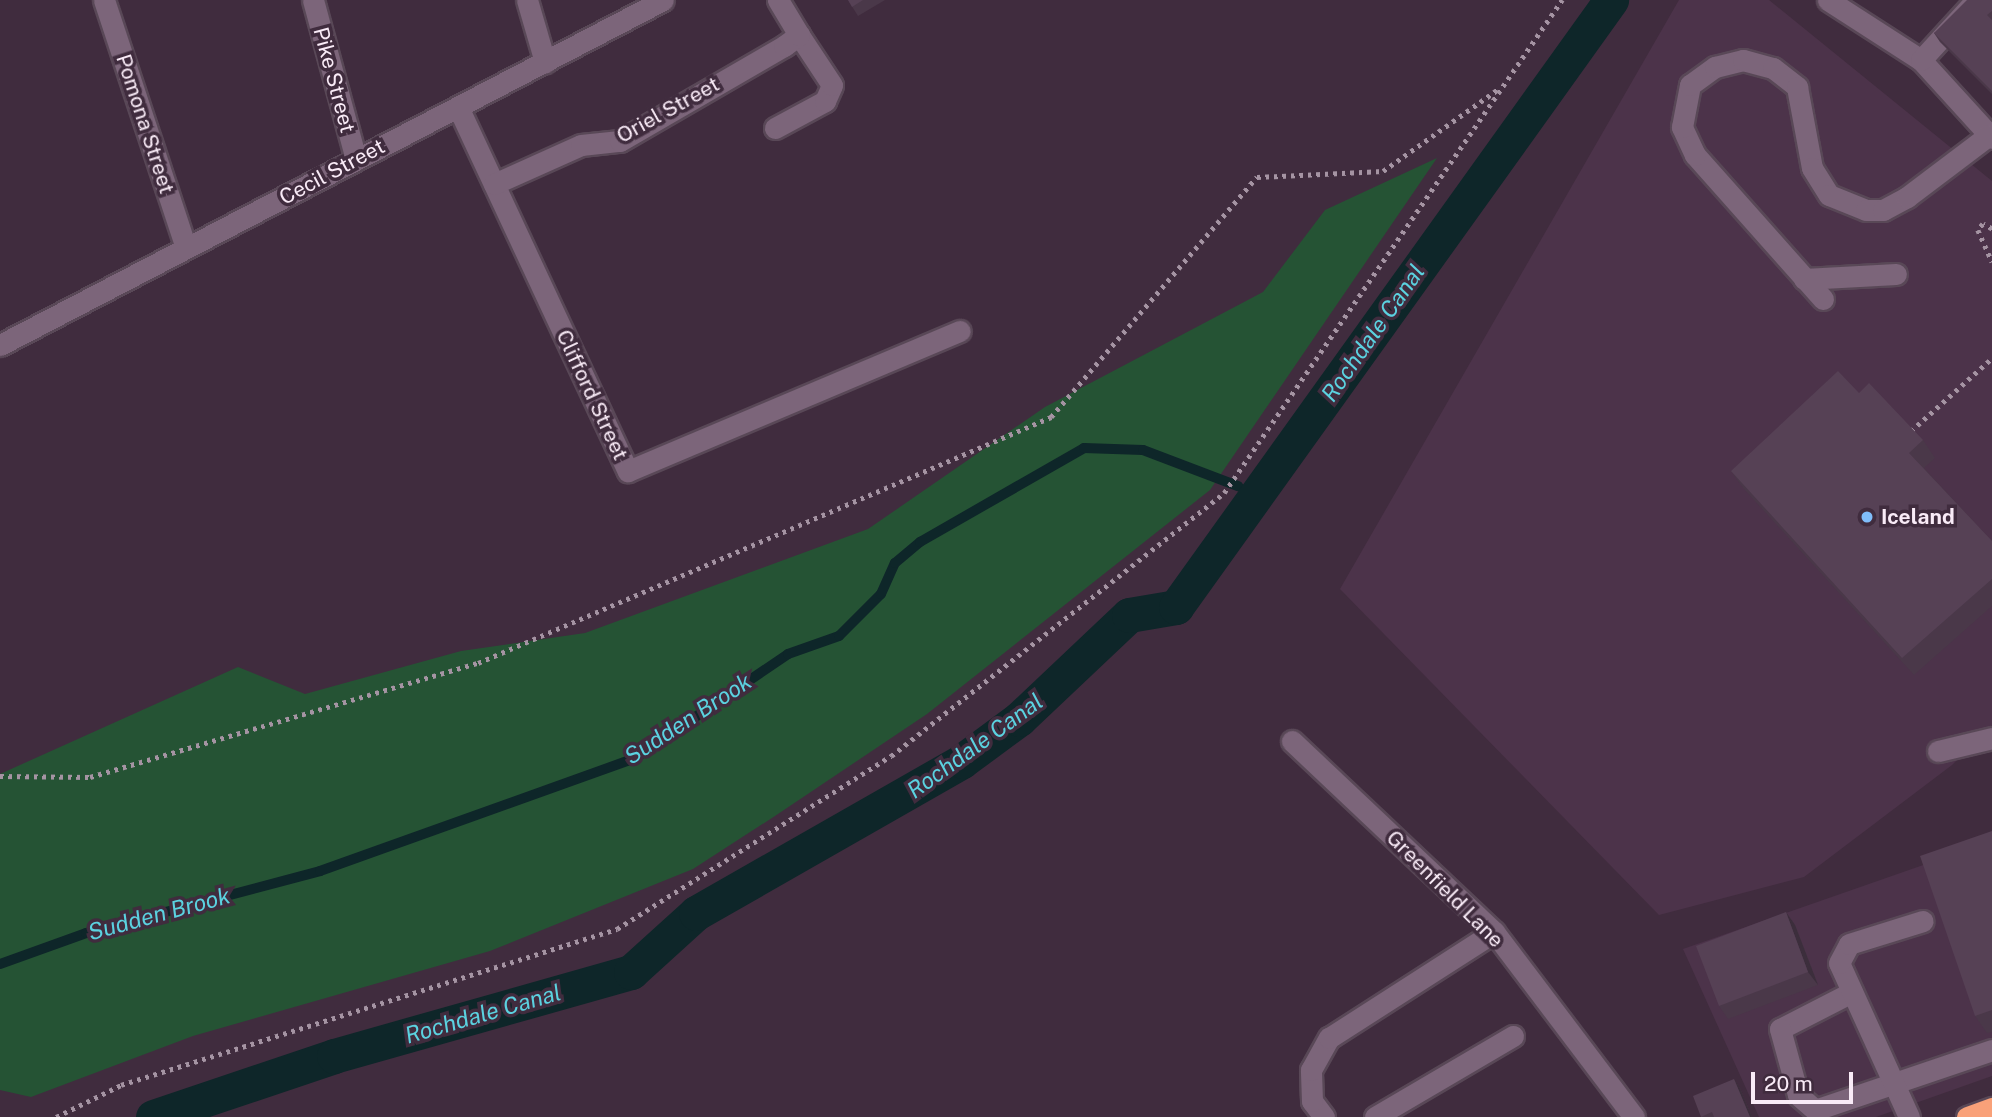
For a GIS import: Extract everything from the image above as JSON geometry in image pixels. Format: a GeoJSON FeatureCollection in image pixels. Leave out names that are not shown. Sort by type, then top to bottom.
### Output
{"type":"FeatureCollection","features":[{"type":"Feature","properties":{"kind":"highway"},"geometry":{"type":"LineString","coordinates":[[1967,1117],[1992,1108]]}},
{"type":"Feature","properties":{"kind":"street","name":"Pomona Street"},"geometry":{"type":"LineString","coordinates":[[104,0],[186,248]]}},
{"type":"Feature","properties":{"kind":"street","name":"Pike Street"},"geometry":{"type":"LineString","coordinates":[[313,0],[356,159]]}},
{"type":"Feature","properties":{"kind":"street"},"geometry":{"type":"LineString","coordinates":[[527,0],[545,62]]}},
{"type":"Feature","properties":{"kind":"street","name":"Cecil Street"},"geometry":{"type":"LineString","coordinates":[[0,345],[663,0]]}},
{"type":"Feature","properties":{"kind":"street"},"geometry":{"type":"LineString","coordinates":[[775,128],[825,101],[832,85],[778,0]]}},
{"type":"Feature","properties":{"kind":"street"},"geometry":{"type":"LineString","coordinates":[[1823,299],[1695,155],[1682,127],[1690,85],[1715,67],[1744,60],[1773,68],[1797,87],[1812,168],[1829,195],[1866,210],[1883,210],[1907,197],[1991,137],[1921,60],[1828,0]]}},
{"type":"Feature","properties":{"kind":"street"},"geometry":{"type":"LineString","coordinates":[[1921,60],[1976,0]]}},
{"type":"Feature","properties":{"kind":"street","name":"Oriel Street"},"geometry":{"type":"LineString","coordinates":[[494,184],[581,145],[620,141],[799,35]]}},
{"type":"Feature","properties":{"kind":"street","name":"Clifford Street"},"geometry":{"type":"LineString","coordinates":[[457,107],[628,471],[960,331]]}},
{"type":"Feature","properties":{"kind":"street"},"geometry":{"type":"LineString","coordinates":[[1804,279],[1896,274]]}},
{"type":"Feature","properties":{"kind":"street"},"geometry":{"type":"LineString","coordinates":[[1938,751],[1992,738]]}},
{"type":"Feature","properties":{"kind":"street","name":"Greenfield Lane"},"geometry":{"type":"LineString","coordinates":[[1292,741],[1494,932],[1634,1117]]}},
{"type":"Feature","properties":{"kind":"street"},"geometry":{"type":"LineString","coordinates":[[1909,1117],[1839,963],[1841,951],[1923,921]]}},
{"type":"Feature","properties":{"kind":"street"},"geometry":{"type":"LineString","coordinates":[[1324,1117],[1312,1101],[1311,1070],[1329,1038],[1494,932]]}},
{"type":"Feature","properties":{"kind":"street"},"geometry":{"type":"LineString","coordinates":[[1852,992],[1780,1029],[1798,1096],[1826,1111],[1992,1050]]}},
{"type":"Feature","properties":{"kind":"street"},"geometry":{"type":"LineString","coordinates":[[1375,1117],[1513,1036]]}},
{"type":"Feature","properties":{"kind":"path"},"geometry":{"type":"LineString","coordinates":[[56,1117],[121,1085],[617,929],[891,756],[1224,493],[1562,0]]}},
{"type":"Feature","properties":{"kind":"path"},"geometry":{"type":"LineString","coordinates":[[0,776],[90,777],[478,663],[1051,417],[1257,177],[1382,171],[1505,85]]}},
{"type":"Feature","properties":{"kind":"path"},"geometry":{"type":"LineString","coordinates":[[1992,229],[1983,225],[1978,230],[1992,262]]}},
{"type":"Feature","properties":{"kind":"path"},"geometry":{"type":"LineString","coordinates":[[1911,432],[1992,358]]}},
{"type":"Feature","properties":{"kind":"shaded area"},"geometry":{"type":"Polygon","coordinates":[[[1679,0],[1769,0],[1992,181],[1992,725],[1952,765],[1804,877],[1659,915],[1340,589],[1679,0]]]}},
{"type":"Feature","properties":{"kind":"shaded area"},"geometry":{"type":"Polygon","coordinates":[[[1992,841],[1992,1076],[1876,1117],[1759,1117],[1683,949],[1992,841]]]}},
{"type":"Feature","properties":{"kind":"green space"},"geometry":{"type":"Polygon","coordinates":[[[1437,158],[1210,490],[927,714],[775,816],[693,869],[490,951],[193,1036],[31,1097],[0,1090],[0,774],[238,667],[305,694],[461,651],[585,633],[868,529],[1045,407],[1263,292],[1325,210],[1437,158]]]}},
{"type":"Feature","properties":{"kind":"building"},"geometry":{"type":"Polygon","coordinates":[[[848,0],[863,0],[852,7],[848,0]]]}},
{"type":"Feature","properties":{"kind":"building"},"geometry":{"type":"Polygon","coordinates":[[[1967,0],[1992,0],[1992,11],[1987,15],[1992,20],[1992,91],[1934,33],[1967,0]]]}},
{"type":"Feature","properties":{"kind":"building","name":"Iceland"},"geometry":{"type":"Polygon","coordinates":[[[1838,371],[1859,393],[1869,383],[1923,440],[1909,453],[1992,541],[1992,579],[1902,658],[1731,471],[1838,371]]]}},
{"type":"Feature","properties":{"kind":"building"},"geometry":{"type":"Polygon","coordinates":[[[1992,831],[1992,1010],[1975,1016],[1920,856],[1992,831]]]}},
{"type":"Feature","properties":{"kind":"building"},"geometry":{"type":"Polygon","coordinates":[[[1786,912],[1808,972],[1719,1006],[1696,946],[1786,912]]]}},
{"type":"Feature","properties":{"kind":"building"},"geometry":{"type":"Polygon","coordinates":[[[1734,1079],[1750,1117],[1714,1117],[1712,1112],[1701,1117],[1693,1096],[1734,1079]]]}},
{"type":"Feature","properties":{"kind":"waterway","name":"Rochdale Canal"},"geometry":{"type":"LineString","coordinates":[[153,1117],[334,1056],[631,972],[696,913],[962,761],[1019,719],[1129,615],[1176,607],[1611,0]]}},
{"type":"Feature","properties":{"kind":"waterway","name":"Sudden Brook"},"geometry":{"type":"LineString","coordinates":[[0,964],[86,933],[320,871],[635,758],[788,654],[839,636],[881,594],[895,563],[920,542],[1084,448],[1143,450],[1238,486]]}},
{"type":"Feature","properties":{"kind":"place","name":"Iceland"},"geometry":{"type":"Point","coordinates":[1867,517]}}]}
